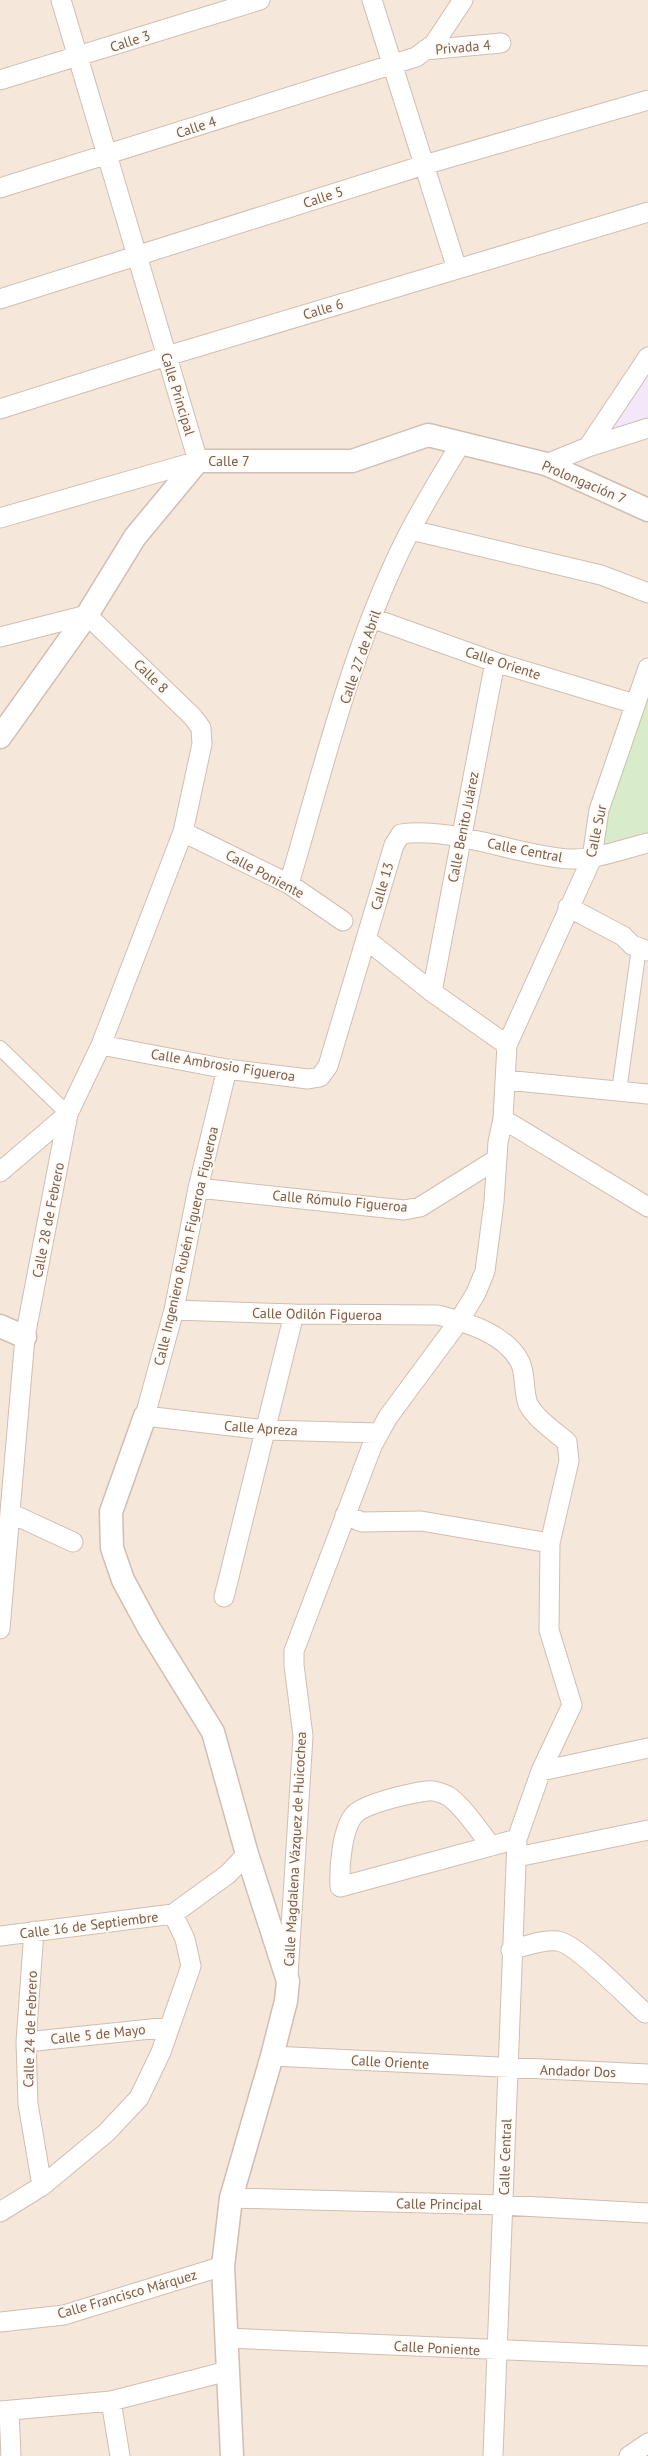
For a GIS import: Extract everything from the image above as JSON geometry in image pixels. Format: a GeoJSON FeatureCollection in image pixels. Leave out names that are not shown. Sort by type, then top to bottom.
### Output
{"type":"FeatureCollection","features":[{"type":"Feature","properties":{"kind":"street","name":"Calle Principal"},"geometry":{"type":"LineString","coordinates":[[60,0],[198,461]]}},
{"type":"Feature","properties":{"kind":"street","name":"Calle 3"},"geometry":{"type":"LineString","coordinates":[[0,80],[78,58],[260,0]]}},
{"type":"Feature","properties":{"kind":"street"},"geometry":{"type":"LineString","coordinates":[[372,0],[457,269]]}},
{"type":"Feature","properties":{"kind":"street"},"geometry":{"type":"LineString","coordinates":[[425,50],[434,44],[463,0]]}},
{"type":"Feature","properties":{"kind":"street","name":"Privada 4"},"geometry":{"type":"LineString","coordinates":[[425,50],[501,43]]}},
{"type":"Feature","properties":{"kind":"street","name":"Calle 4"},"geometry":{"type":"LineString","coordinates":[[0,188],[392,65],[416,57],[425,50]]}},
{"type":"Feature","properties":{"kind":"street","name":"Calle 5"},"geometry":{"type":"LineString","coordinates":[[0,299],[424,165],[648,100]]}},
{"type":"Feature","properties":{"kind":"street","name":"Calle 6"},"geometry":{"type":"LineString","coordinates":[[0,410],[167,356],[648,212]]}},
{"type":"Feature","properties":{"kind":"street"},"geometry":{"type":"LineString","coordinates":[[588,446],[648,357]]}},
{"type":"Feature","properties":{"kind":"street"},"geometry":{"type":"LineString","coordinates":[[546,464],[588,446],[648,428]]}},
{"type":"Feature","properties":{"kind":"street","name":"Calle 7"},"geometry":{"type":"LineString","coordinates":[[0,518],[198,461],[352,461],[428,435],[461,443]]}},
{"type":"Feature","properties":{"kind":"street","name":"Prolongación 7"},"geometry":{"type":"LineString","coordinates":[[461,443],[546,464],[648,510]]}},
{"type":"Feature","properties":{"kind":"street","name":"Calle 27 de Abril"},"geometry":{"type":"LineString","coordinates":[[289,884],[347,692],[372,618],[393,566],[411,530],[461,443]]}},
{"type":"Feature","properties":{"kind":"street"},"geometry":{"type":"LineString","coordinates":[[0,737],[87,615],[135,537],[198,461]]}},
{"type":"Feature","properties":{"kind":"street"},"geometry":{"type":"LineString","coordinates":[[411,530],[601,575],[648,593]]}},
{"type":"Feature","properties":{"kind":"street"},"geometry":{"type":"LineString","coordinates":[[0,637],[87,615]]}},
{"type":"Feature","properties":{"kind":"street","name":"Calle 8"},"geometry":{"type":"LineString","coordinates":[[87,615],[193,716],[201,728],[202,744],[183,832]]}},
{"type":"Feature","properties":{"kind":"street","name":"Calle Oriente"},"geometry":{"type":"LineString","coordinates":[[372,618],[495,662],[636,704]]}},
{"type":"Feature","properties":{"kind":"street","name":"Calle Benito Juárez"},"geometry":{"type":"LineString","coordinates":[[432,992],[495,662]]}},
{"type":"Feature","properties":{"kind":"street","name":"Calle Sur"},"geometry":{"type":"LineString","coordinates":[[507,1045],[568,907],[592,858],[599,810],[648,668]]}},
{"type":"Feature","properties":{"kind":"street","name":"Calle Poniente"},"geometry":{"type":"LineString","coordinates":[[183,832],[289,884],[343,921]]}},
{"type":"Feature","properties":{"kind":"street","name":"Calle 28 de Febrero"},"geometry":{"type":"LineString","coordinates":[[0,1629],[25,1337],[68,1114],[101,1045],[183,832]]}},
{"type":"Feature","properties":{"kind":"street","name":"Calle Central"},"geometry":{"type":"LineString","coordinates":[[401,834],[413,832],[461,838],[570,859],[592,858],[648,843]]}},
{"type":"Feature","properties":{"kind":"street","name":"Calle 13"},"geometry":{"type":"LineString","coordinates":[[367,940],[394,845],[401,834]]}},
{"type":"Feature","properties":{"kind":"street"},"geometry":{"type":"LineString","coordinates":[[568,907],[624,936],[644,950],[619,1091]]}},
{"type":"Feature","properties":{"kind":"street"},"geometry":{"type":"LineString","coordinates":[[367,940],[432,992],[507,1045]]}},
{"type":"Feature","properties":{"kind":"street","name":"Calle Ambrosio Figueroa"},"geometry":{"type":"LineString","coordinates":[[101,1045],[228,1069],[308,1079],[320,1077],[328,1066],[367,940]]}},
{"type":"Feature","properties":{"kind":"street","name":"Calle Magdalena Vázquez de Huicochea"},"geometry":{"type":"LineString","coordinates":[[232,2456],[223,2266],[231,2198],[286,2001],[303,1736],[294,1651],[378,1433],[459,1321],[476,1293],[485,1271],[498,1159],[498,1142],[503,1119],[507,1045]]}},
{"type":"Feature","properties":{"kind":"street"},"geometry":{"type":"LineString","coordinates":[[0,1048],[68,1114],[0,1172]]}},
{"type":"Feature","properties":{"kind":"street","name":"Calle Ingeniero Rubén Figueroa Figueroa"},"geometry":{"type":"LineString","coordinates":[[228,1069],[198,1188],[174,1310],[145,1416],[111,1512],[112,1548],[123,1580],[150,1630],[213,1732],[248,1854],[288,1981]]}},
{"type":"Feature","properties":{"kind":"street"},"geometry":{"type":"LineString","coordinates":[[506,1080],[648,1094]]}},
{"type":"Feature","properties":{"kind":"street"},"geometry":{"type":"LineString","coordinates":[[503,1119],[648,1207]]}},
{"type":"Feature","properties":{"kind":"street","name":"Calle Rómulo Figueroa"},"geometry":{"type":"LineString","coordinates":[[198,1188],[404,1210],[420,1207],[498,1159]]}},
{"type":"Feature","properties":{"kind":"street","name":"Calle Odilón Figueroa"},"geometry":{"type":"LineString","coordinates":[[174,1310],[294,1314],[438,1315],[459,1321],[507,1344],[521,1363],[528,1403],[539,1418],[567,1442],[569,1461],[550,1544]]}},
{"type":"Feature","properties":{"kind":"street"},"geometry":{"type":"LineString","coordinates":[[224,1597],[294,1314]]}},
{"type":"Feature","properties":{"kind":"street"},"geometry":{"type":"LineString","coordinates":[[0,1326],[25,1337]]}},
{"type":"Feature","properties":{"kind":"street","name":"Calle Apreza"},"geometry":{"type":"LineString","coordinates":[[145,1416],[266,1430],[378,1433]]}},
{"type":"Feature","properties":{"kind":"street"},"geometry":{"type":"LineString","coordinates":[[10,1513],[73,1542]]}},
{"type":"Feature","properties":{"kind":"street"},"geometry":{"type":"LineString","coordinates":[[345,1515],[362,1522],[421,1522],[550,1544]]}},
{"type":"Feature","properties":{"kind":"street","name":"Calle Central"},"geometry":{"type":"LineString","coordinates":[[493,2456],[517,1848],[541,1771],[572,1705],[549,1630],[550,1544]]}},
{"type":"Feature","properties":{"kind":"street"},"geometry":{"type":"LineString","coordinates":[[541,1771],[648,1748]]}},
{"type":"Feature","properties":{"kind":"street"},"geometry":{"type":"LineString","coordinates":[[491,1846],[452,1798],[442,1794],[429,1791],[364,1807],[354,1814],[347,1830],[339,1868],[340,1887],[491,1846],[517,1848],[648,1830]]}},
{"type":"Feature","properties":{"kind":"street","name":"Calle 16 de Septiembre"},"geometry":{"type":"LineString","coordinates":[[0,1936],[173,1914],[228,1874],[248,1854]]}},
{"type":"Feature","properties":{"kind":"street"},"geometry":{"type":"LineString","coordinates":[[0,2212],[42,2186],[106,2133],[139,2098],[161,2052],[191,1966],[185,1939],[173,1914]]}},
{"type":"Feature","properties":{"kind":"street","name":"Calle 24 de Febrero"},"geometry":{"type":"LineString","coordinates":[[34,1931],[26,2042],[28,2104],[42,2186]]}},
{"type":"Feature","properties":{"kind":"street"},"geometry":{"type":"LineString","coordinates":[[512,1950],[548,1941],[560,1941],[577,1951],[645,2013]]}},
{"type":"Feature","properties":{"kind":"street","name":"Calle 5 de Mayo"},"geometry":{"type":"LineString","coordinates":[[26,2042],[170,2027]]}},
{"type":"Feature","properties":{"kind":"street","name":"Calle Oriente"},"geometry":{"type":"LineString","coordinates":[[272,2056],[508,2069]]}},
{"type":"Feature","properties":{"kind":"street","name":"Andador Dos"},"geometry":{"type":"LineString","coordinates":[[508,2069],[648,2074]]}},
{"type":"Feature","properties":{"kind":"street","name":"Calle Principal"},"geometry":{"type":"LineString","coordinates":[[231,2198],[503,2206],[648,2213]]}},
{"type":"Feature","properties":{"kind":"street","name":"Calle Francisco Márquez"},"geometry":{"type":"LineString","coordinates":[[0,2322],[64,2315],[223,2266]]}},
{"type":"Feature","properties":{"kind":"street","name":"Calle Poniente"},"geometry":{"type":"LineString","coordinates":[[226,2338],[648,2356]]}},
{"type":"Feature","properties":{"kind":"street"},"geometry":{"type":"LineString","coordinates":[[12,2456],[4,2411],[111,2401],[228,2372]]}},
{"type":"Feature","properties":{"kind":"street"},"geometry":{"type":"LineString","coordinates":[[111,2401],[120,2456]]}},
{"type":"Feature","properties":{"kind":"street"},"geometry":{"type":"LineString","coordinates":[[628,2456],[648,2443]]}},
{"type":"Feature","properties":{"kind":"shaded area"},"geometry":{"type":"Polygon","coordinates":[[[0,0],[648,0],[648,2456],[0,2456],[0,0]]]}},
{"type":"Feature","properties":{"kind":"shaded area"},"geometry":{"type":"Polygon","coordinates":[[[648,368],[648,419],[606,433],[648,368]]]}},
{"type":"Feature","properties":{"kind":"green space"},"geometry":{"type":"Polygon","coordinates":[[[648,684],[648,838],[598,851],[605,804],[648,684]]]}}]}
